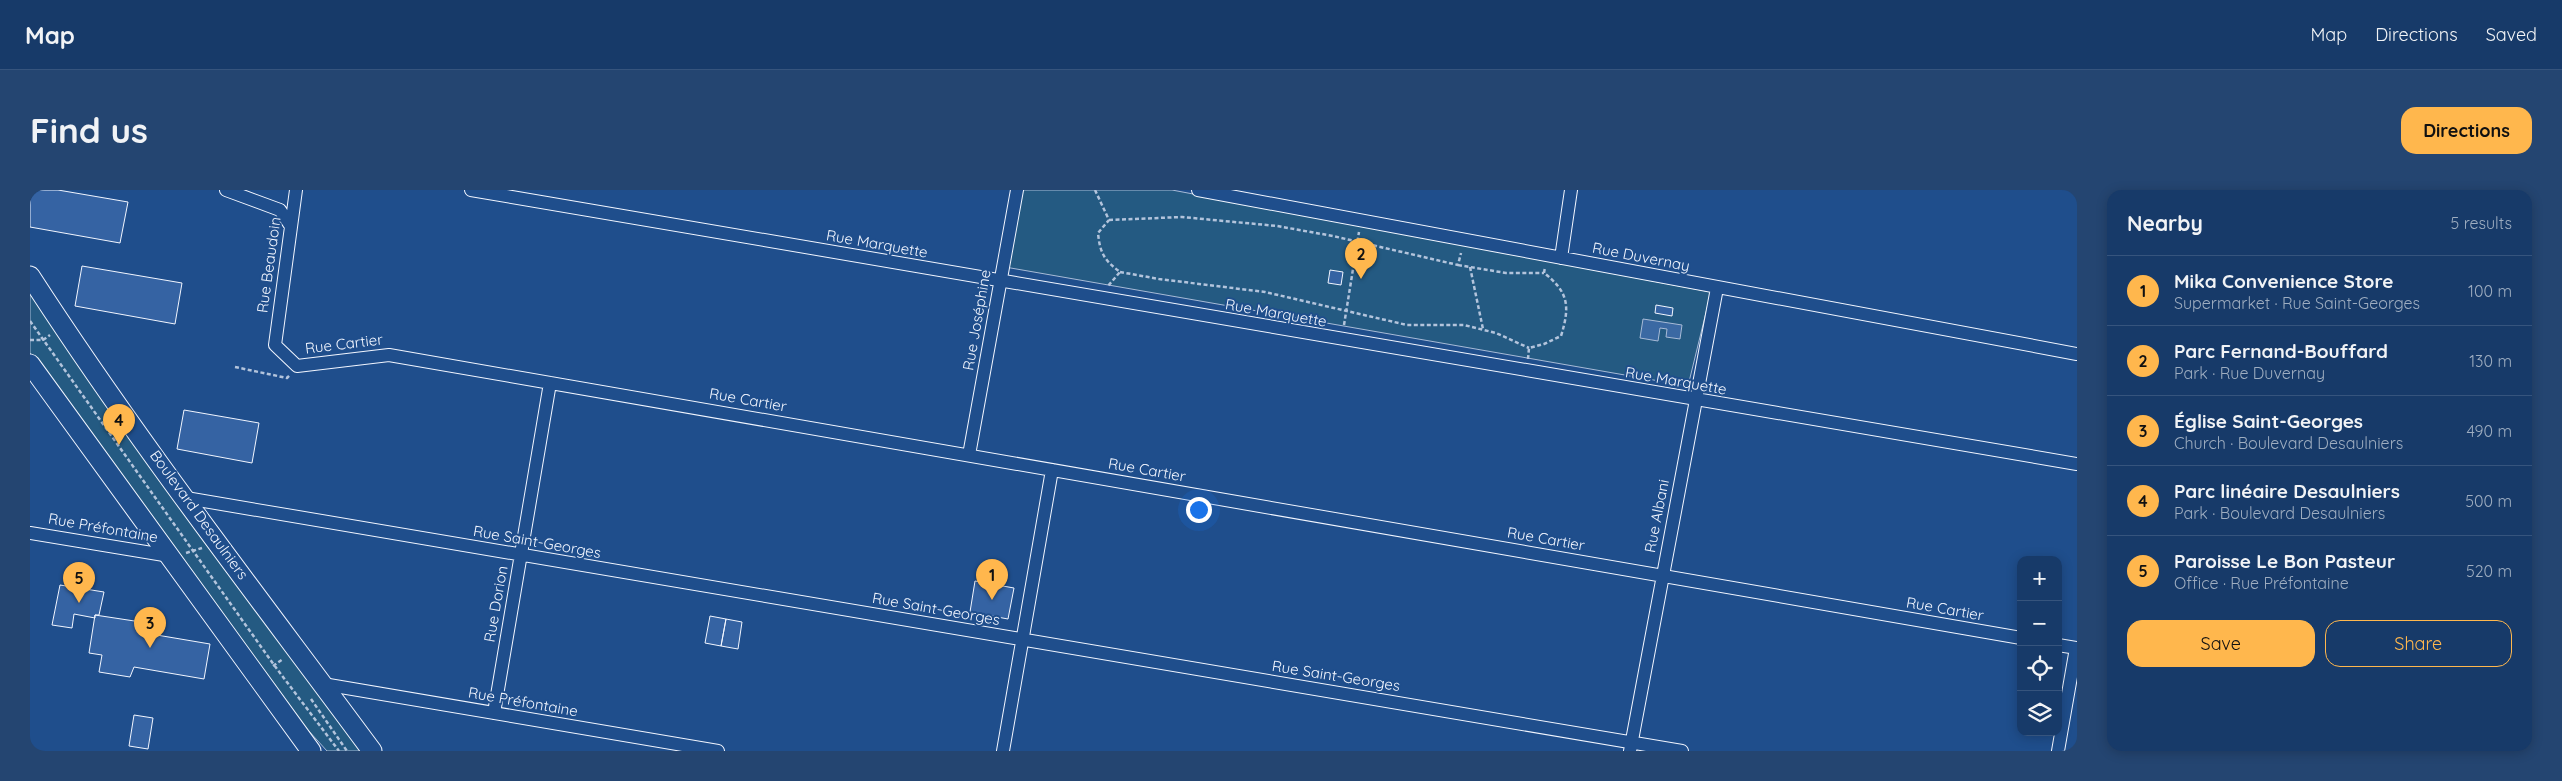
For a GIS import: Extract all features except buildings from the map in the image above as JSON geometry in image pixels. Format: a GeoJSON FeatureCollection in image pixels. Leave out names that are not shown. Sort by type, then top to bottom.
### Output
{"type":"FeatureCollection","features":[{"type":"Feature","properties":{"kind":"street"},"geometry":{"type":"LineString","coordinates":[[226,190],[280,210],[290,226]]}},
{"type":"Feature","properties":{"kind":"street","name":"Rue Beaudoin"},"geometry":{"type":"LineString","coordinates":[[275,345],[296,190]]}},
{"type":"Feature","properties":{"kind":"street","name":"Rue Marquette"},"geometry":{"type":"LineString","coordinates":[[471,190],[1696,401],[2077,464]]}},
{"type":"Feature","properties":{"kind":"street","name":"Rue Joséphine"},"geometry":{"type":"LineString","coordinates":[[969,455],[1017,190]]}},
{"type":"Feature","properties":{"kind":"street","name":"Rue Duvernay"},"geometry":{"type":"LineString","coordinates":[[1198,190],[2077,354]]}},
{"type":"Feature","properties":{"kind":"street"},"geometry":{"type":"LineString","coordinates":[[1561,258],[1571,190]]}},
{"type":"Feature","properties":{"kind":"street","name":"Boulevard Desaulniers"},"geometry":{"type":"LineString","coordinates":[[30,276],[64,328],[219,544],[372,751]]}},
{"type":"Feature","properties":{"kind":"street","name":"Rue Albani"},"geometry":{"type":"LineString","coordinates":[[1631,746],[1717,288]]}},
{"type":"Feature","properties":{"kind":"street","name":"Rue Cartier"},"geometry":{"type":"LineString","coordinates":[[275,345],[297,366],[389,355],[2017,637]]}},
{"type":"Feature","properties":{"kind":"street"},"geometry":{"type":"LineString","coordinates":[[30,364],[311,751]]}},
{"type":"Feature","properties":{"kind":"street","name":"Rue Dorion"},"geometry":{"type":"LineString","coordinates":[[494,713],[550,382]]}},
{"type":"Feature","properties":{"kind":"street"},"geometry":{"type":"LineString","coordinates":[[1003,751],[1052,470]]}},
{"type":"Feature","properties":{"kind":"street","name":"Rue Saint-Georges"},"geometry":{"type":"LineString","coordinates":[[186,498],[1631,746],[1682,751]]}},
{"type":"Feature","properties":{"kind":"street","name":"Rue Préfontaine"},"geometry":{"type":"LineString","coordinates":[[30,532],[170,556]]}},
{"type":"Feature","properties":{"kind":"street"},"geometry":{"type":"LineString","coordinates":[[2058,751],[2076,648],[2062,646]]}},
{"type":"Feature","properties":{"kind":"street","name":"Rue Préfontaine"},"geometry":{"type":"LineString","coordinates":[[323,684],[718,751]]}},
{"type":"Feature","properties":{"kind":"path"},"geometry":{"type":"LineString","coordinates":[[1096,190],[1109,220]]}},
{"type":"Feature","properties":{"kind":"path"},"geometry":{"type":"LineString","coordinates":[[1182,218],[1277,226],[1458,265],[1506,273],[1544,274],[1558,283],[1566,298],[1568,316],[1562,336],[1529,348],[1483,330],[1464,325],[1407,325],[1265,292],[1159,279],[1120,272],[1111,265],[1100,251],[1098,233],[1109,220],[1182,218]]}},
{"type":"Feature","properties":{"kind":"path"},"geometry":{"type":"LineString","coordinates":[[1342,340],[1361,221]]}},
{"type":"Feature","properties":{"kind":"path"},"geometry":{"type":"LineString","coordinates":[[1458,265],[1464,240]]}},
{"type":"Feature","properties":{"kind":"path"},"geometry":{"type":"LineString","coordinates":[[1544,274],[1546,256]]}},
{"type":"Feature","properties":{"kind":"path"},"geometry":{"type":"LineString","coordinates":[[1470,267],[1483,330]]}},
{"type":"Feature","properties":{"kind":"path"},"geometry":{"type":"LineString","coordinates":[[1097,298],[1120,272]]}},
{"type":"Feature","properties":{"kind":"path"},"geometry":{"type":"LineString","coordinates":[[30,321],[274,665],[339,751]]}},
{"type":"Feature","properties":{"kind":"path"},"geometry":{"type":"LineString","coordinates":[[30,340],[43,340],[64,328]]}},
{"type":"Feature","properties":{"kind":"path"},"geometry":{"type":"LineString","coordinates":[[1527,372],[1529,348]]}},
{"type":"Feature","properties":{"kind":"path"},"geometry":{"type":"LineString","coordinates":[[235,367],[288,378],[297,366]]}},
{"type":"Feature","properties":{"kind":"path"},"geometry":{"type":"LineString","coordinates":[[170,556],[219,544]]}},
{"type":"Feature","properties":{"kind":"path"},"geometry":{"type":"LineString","coordinates":[[257,676],[298,650]]}},
{"type":"Feature","properties":{"kind":"shaded area"},"geometry":{"type":"Polygon","coordinates":[[[1021,190],[1172,190],[1711,292],[1688,386],[1005,267],[1021,190]]]}},
{"type":"Feature","properties":{"kind":"shaded area"},"geometry":{"type":"Polygon","coordinates":[[[30,288],[361,751],[327,751],[288,708],[30,353],[30,288]]]}},
{"type":"Feature","properties":{"kind":"shaded area"},"geometry":{"type":"Polygon","coordinates":[[[1643,319],[1682,325],[1680,339],[1666,337],[1667,329],[1660,328],[1658,341],[1640,338],[1643,319]]]}},
{"type":"Feature","properties":{"kind":"place","name":"Parc Fernand-Bouffard"},"geometry":{"type":"Point","coordinates":[1361,279]}},
{"type":"Feature","properties":{"kind":"place","name":"Parc linéaire Desaulniers"},"geometry":{"type":"Point","coordinates":[119,445]}},
{"type":"Feature","properties":{"kind":"place","name":"Mika Convenience Store"},"geometry":{"type":"Point","coordinates":[992,600]}},
{"type":"Feature","properties":{"kind":"place","name":"Paroisse Le Bon Pasteur"},"geometry":{"type":"Point","coordinates":[79,603]}},
{"type":"Feature","properties":{"kind":"place","name":"Église Saint-Georges"},"geometry":{"type":"Point","coordinates":[150,648]}}]}
